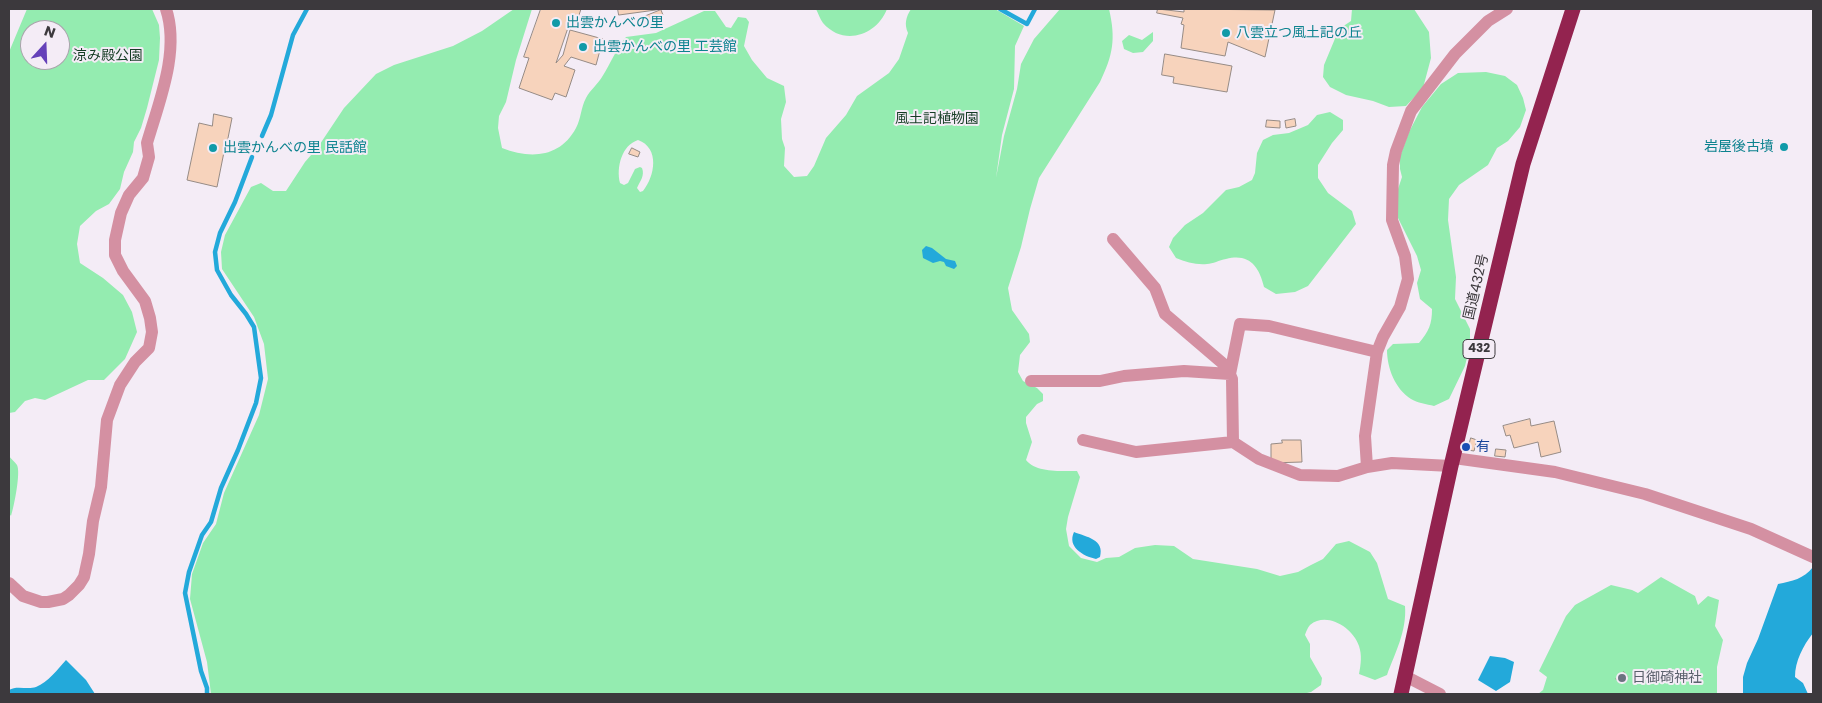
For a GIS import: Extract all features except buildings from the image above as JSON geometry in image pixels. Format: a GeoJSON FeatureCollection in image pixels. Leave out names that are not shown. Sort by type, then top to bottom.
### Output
{"type":"FeatureCollection","features":[{"type":"Feature","properties":{"kind":"highway","name":"国道432号"},"geometry":{"type":"LineString","coordinates":[[1401,694],[1452,462],[1523,164],[1573,9]]}},
{"type":"Feature","properties":{"kind":"street"},"geometry":{"type":"LineString","coordinates":[[9,583],[23,596],[41,602],[48,602],[63,599],[69,595],[84,577],[90,554],[93,521],[101,487],[107,420],[120,385],[136,362],[149,348],[152,332],[145,300],[123,271],[115,255],[115,240],[121,213],[129,195],[143,178],[149,157],[147,143],[170,58],[171,34],[166,9]]}},
{"type":"Feature","properties":{"kind":"street"},"geometry":{"type":"LineString","coordinates":[[1367,467],[1365,436],[1377,352],[1400,307],[1408,278],[1405,256],[1392,220],[1393,165],[1396,151],[1411,111],[1455,54],[1488,21],[1507,9]]}},
{"type":"Feature","properties":{"kind":"street"},"geometry":{"type":"LineString","coordinates":[[1113,239],[1155,288],[1165,314],[1227,367],[1232,379],[1233,442]]}},
{"type":"Feature","properties":{"kind":"street"},"geometry":{"type":"LineString","coordinates":[[1230,374],[1240,324],[1269,326],[1377,352]]}},
{"type":"Feature","properties":{"kind":"street"},"geometry":{"type":"LineString","coordinates":[[1031,381],[1100,381],[1124,376],[1184,371],[1230,374]]}},
{"type":"Feature","properties":{"kind":"street"},"geometry":{"type":"LineString","coordinates":[[1083,440],[1136,452],[1233,442],[1259,459],[1300,475],[1338,476],[1367,467],[1392,463],[1452,462],[1555,472],[1645,494],[1751,529],[1813,557]]}},
{"type":"Feature","properties":{"kind":"street"},"geometry":{"type":"LineString","coordinates":[[1405,676],[1440,694]]}},
{"type":"Feature","properties":{"kind":"green space","name":"涼み殿公園"},"geometry":{"type":"Polygon","coordinates":[[[27,9],[152,9],[159,25],[159,60],[141,128],[134,142],[133,152],[124,172],[120,189],[109,204],[96,211],[80,226],[77,244],[80,263],[103,278],[123,295],[132,312],[137,332],[125,359],[104,380],[88,380],[45,400],[35,398],[25,401],[15,412],[9,413],[9,52],[20,26],[20,70],[70,70],[70,20],[22,20],[27,9]]]}},
{"type":"Feature","properties":{"kind":"green space","name":"風土記植物園"},"geometry":{"type":"Polygon","coordinates":[[[514,9],[532,9],[516,60],[506,102],[499,116],[498,128],[502,148],[523,154],[534,154],[553,150],[569,138],[578,124],[586,98],[600,80],[626,37],[656,33],[704,11],[715,11],[726,27],[731,28],[738,17],[746,18],[749,22],[744,46],[752,60],[767,78],[784,86],[786,102],[781,119],[782,139],[785,148],[784,166],[794,177],[807,176],[814,166],[826,138],[846,115],[857,96],[889,73],[899,59],[908,33],[906,21],[911,9],[995,9],[1024,26],[1015,46],[1014,89],[1002,135],[996,178],[1021,64],[1034,39],[1060,9],[1109,9],[1113,38],[1108,63],[1100,82],[1039,178],[1008,288],[1012,310],[1029,334],[1030,342],[1020,355],[1018,372],[1023,381],[1037,388],[1043,394],[1043,401],[1037,404],[1026,417],[1032,442],[1026,460],[1030,464],[1043,469],[1077,471],[1080,477],[1066,529],[1069,546],[1081,558],[1097,562],[1106,558],[1119,557],[1135,548],[1155,545],[1174,546],[1193,559],[1257,569],[1280,576],[1298,572],[1323,559],[1336,544],[1349,541],[1370,552],[1377,563],[1388,599],[1405,606],[1402,633],[1387,675],[1375,680],[1359,674],[1361,653],[1356,639],[1339,624],[1324,620],[1310,625],[1305,635],[1310,644],[1310,657],[1322,678],[1321,685],[1311,692],[1303,694],[211,694],[207,662],[190,599],[192,574],[203,543],[216,524],[224,493],[259,415],[268,379],[264,344],[254,317],[222,269],[221,252],[225,235],[251,187],[261,183],[273,191],[286,191],[344,108],[376,74],[394,65],[453,46],[482,31],[514,9]],[[638,140],[628,147],[622,157],[619,170],[620,183],[624,185],[628,183],[635,169],[642,168],[643,176],[637,188],[640,192],[647,185],[653,163],[650,149],[638,140]]]}},
{"type":"Feature","properties":{"kind":"green space"},"geometry":{"type":"Polygon","coordinates":[[[816,9],[887,9],[876,26],[859,35],[850,36],[840,35],[831,30],[823,23],[816,9]]]}},
{"type":"Feature","properties":{"kind":"green space"},"geometry":{"type":"Polygon","coordinates":[[[1352,9],[1414,9],[1429,32],[1431,58],[1423,88],[1406,106],[1389,107],[1346,95],[1330,87],[1323,77],[1324,65],[1339,29],[1351,21],[1352,9]]]}},
{"type":"Feature","properties":{"kind":"green space"},"geometry":{"type":"Polygon","coordinates":[[[1153,32],[1153,41],[1143,52],[1133,53],[1124,49],[1122,41],[1129,35],[1142,40],[1153,32]]]}},
{"type":"Feature","properties":{"kind":"green space"},"geometry":{"type":"Polygon","coordinates":[[[1486,72],[1505,76],[1517,85],[1526,110],[1520,127],[1508,141],[1497,148],[1488,165],[1459,185],[1449,199],[1448,220],[1456,277],[1455,299],[1470,329],[1470,345],[1465,366],[1449,399],[1434,406],[1413,400],[1400,390],[1390,371],[1387,357],[1387,350],[1393,344],[1419,343],[1431,323],[1432,314],[1432,309],[1420,299],[1417,283],[1421,270],[1417,256],[1397,216],[1397,192],[1402,177],[1400,156],[1409,132],[1422,107],[1441,84],[1458,73],[1486,72]]]}},
{"type":"Feature","properties":{"kind":"green space"},"geometry":{"type":"Polygon","coordinates":[[[1330,112],[1343,120],[1343,130],[1318,165],[1318,178],[1328,193],[1352,211],[1356,224],[1308,286],[1295,292],[1276,294],[1264,287],[1256,267],[1247,260],[1234,258],[1203,264],[1191,263],[1176,258],[1169,247],[1173,238],[1185,225],[1203,213],[1226,190],[1239,187],[1252,180],[1255,173],[1257,153],[1263,140],[1273,135],[1289,133],[1308,125],[1317,115],[1330,112]]]}},
{"type":"Feature","properties":{"kind":"green space"},"geometry":{"type":"Polygon","coordinates":[[[9,456],[18,469],[17,490],[11,516],[9,513],[9,456]]]}},
{"type":"Feature","properties":{"kind":"green space"},"geometry":{"type":"Polygon","coordinates":[[[1661,577],[1695,596],[1698,605],[1708,596],[1719,600],[1715,626],[1723,640],[1717,667],[1717,694],[1538,694],[1543,690],[1547,677],[1539,671],[1566,616],[1575,605],[1611,585],[1638,593],[1661,577]]]}},
{"type":"Feature","properties":{"kind":"water"},"geometry":{"type":"Polygon","coordinates":[[[926,246],[932,248],[946,259],[955,261],[957,266],[954,269],[946,266],[944,262],[933,263],[923,258],[922,250],[926,246]]]}},
{"type":"Feature","properties":{"kind":"water"},"geometry":{"type":"Polygon","coordinates":[[[1074,532],[1097,542],[1101,551],[1100,557],[1096,559],[1091,558],[1081,553],[1074,546],[1072,537],[1074,532]]]}},
{"type":"Feature","properties":{"kind":"water"},"geometry":{"type":"Polygon","coordinates":[[[1813,567],[1813,633],[1800,654],[1796,665],[1795,677],[1803,683],[1808,694],[1743,694],[1743,677],[1747,663],[1778,584],[1802,577],[1813,567]]]}},
{"type":"Feature","properties":{"kind":"water"},"geometry":{"type":"Polygon","coordinates":[[[1490,656],[1505,658],[1514,662],[1510,682],[1496,691],[1478,680],[1490,656]]]}},
{"type":"Feature","properties":{"kind":"water"},"geometry":{"type":"Polygon","coordinates":[[[66,660],[86,680],[95,694],[9,694],[9,690],[12,689],[33,688],[40,685],[66,660]]]}},
{"type":"Feature","properties":{"kind":"waterway"},"geometry":{"type":"LineString","coordinates":[[262,136],[271,115],[293,35],[307,9]]}},
{"type":"Feature","properties":{"kind":"waterway"},"geometry":{"type":"LineString","coordinates":[[1000,9],[1027,24],[1035,9]]}},
{"type":"Feature","properties":{"kind":"waterway"},"geometry":{"type":"LineString","coordinates":[[207,694],[185,593],[189,572],[202,535],[211,522],[221,488],[256,403],[261,378],[254,327],[231,295],[217,270],[215,252],[220,233],[235,202],[252,157]]}},
{"type":"Feature","properties":{"kind":"place","name":"出雲かんべの里"},"geometry":{"type":"Point","coordinates":[556,23]}},
{"type":"Feature","properties":{"kind":"place","name":"八雲立つ風土記の丘"},"geometry":{"type":"Point","coordinates":[1226,33]}},
{"type":"Feature","properties":{"kind":"place","name":"出雲かんべの里 工芸館"},"geometry":{"type":"Point","coordinates":[583,47]}},
{"type":"Feature","properties":{"kind":"place","name":"岩屋後古墳"},"geometry":{"type":"Point","coordinates":[1784,147]}},
{"type":"Feature","properties":{"kind":"place","name":"出雲かんべの里 民話館"},"geometry":{"type":"Point","coordinates":[213,148]}},
{"type":"Feature","properties":{"kind":"place","name":"有"},"geometry":{"type":"Point","coordinates":[1466,447]}},
{"type":"Feature","properties":{"kind":"place","name":"日御碕神社"},"geometry":{"type":"Point","coordinates":[1622,678]}}]}
